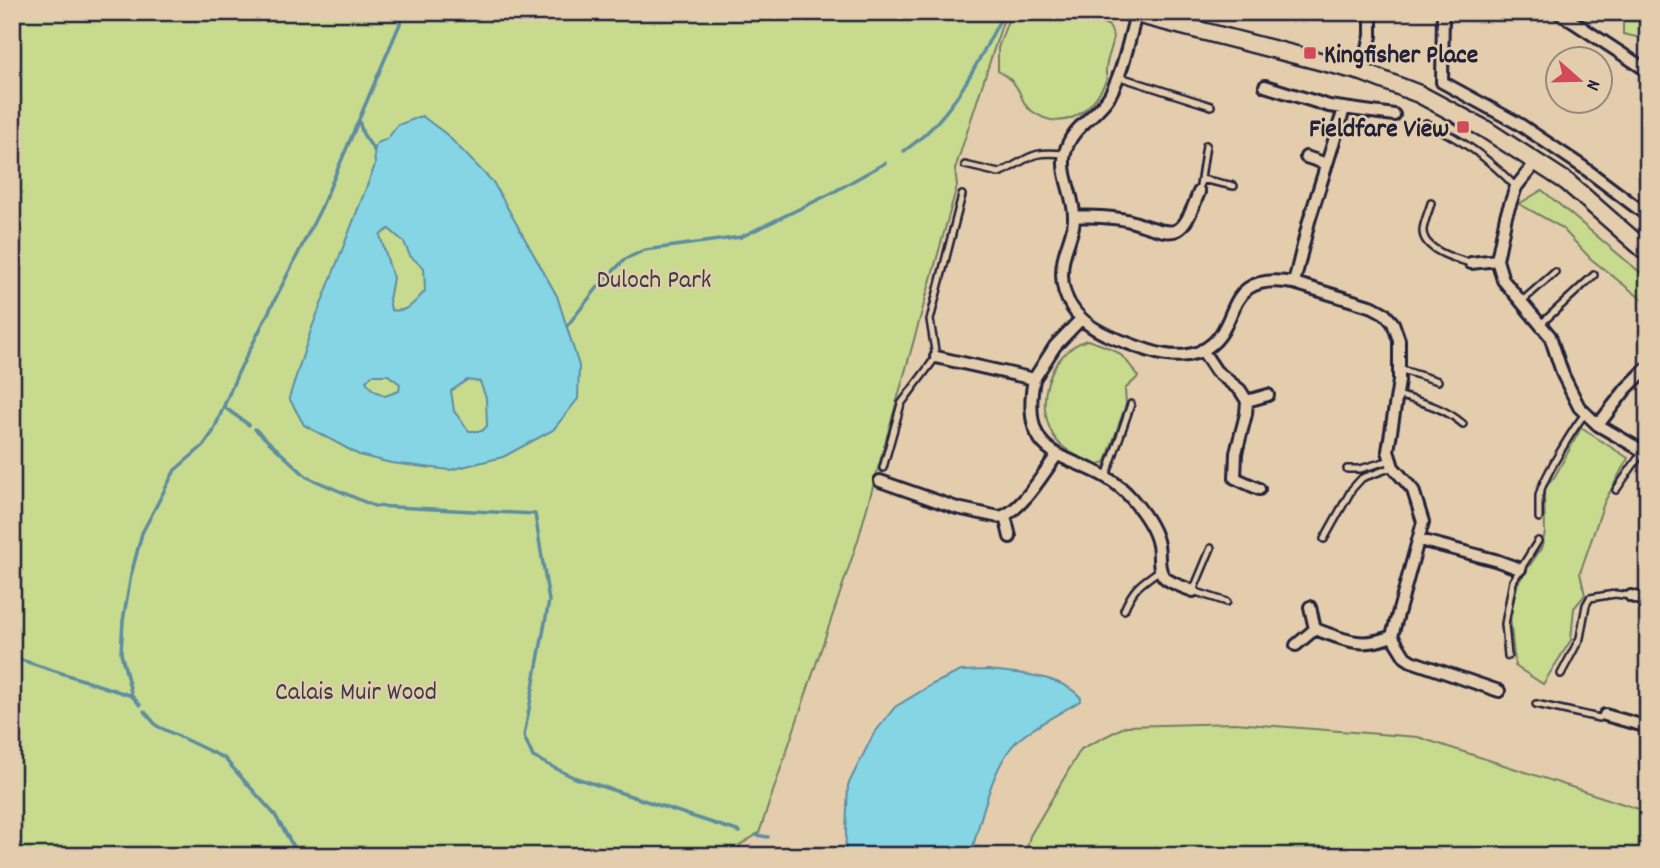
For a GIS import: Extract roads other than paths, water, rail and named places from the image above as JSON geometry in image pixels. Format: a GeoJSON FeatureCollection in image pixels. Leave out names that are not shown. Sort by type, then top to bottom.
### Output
{"type":"FeatureCollection","features":[{"type":"Feature","properties":{"kind":"street"},"geometry":{"type":"LineString","coordinates":[[1362,72],[1371,36],[1371,12]]}},
{"type":"Feature","properties":{"kind":"street"},"geometry":{"type":"LineString","coordinates":[[1443,12],[1442,82],[1519,124],[1583,167],[1648,216]]}},
{"type":"Feature","properties":{"kind":"street"},"geometry":{"type":"LineString","coordinates":[[1558,12],[1647,69]]}},
{"type":"Feature","properties":{"kind":"street"},"geometry":{"type":"LineString","coordinates":[[1499,691],[1411,661],[1405,657],[1392,636],[1423,522],[1413,490],[1392,463],[1388,452],[1399,369],[1399,340],[1393,323],[1384,313],[1373,307],[1277,280],[1262,281],[1251,286],[1234,306],[1221,332],[1211,344],[1185,355],[1158,354],[1099,332],[1080,320],[1064,291],[1064,260],[1074,216],[1064,154],[1072,135],[1109,95],[1117,76],[1132,13],[1362,72],[1406,89],[1459,114],[1537,161],[1567,182],[1648,253]]}},
{"type":"Feature","properties":{"kind":"street"},"geometry":{"type":"LineString","coordinates":[[1265,86],[1345,109],[1394,115]]}},
{"type":"Feature","properties":{"kind":"street"},"geometry":{"type":"LineString","coordinates":[[1294,283],[1309,221],[1345,109]]}},
{"type":"Feature","properties":{"kind":"street"},"geometry":{"type":"LineString","coordinates":[[1306,157],[1328,164]]}},
{"type":"Feature","properties":{"kind":"street"},"geometry":{"type":"LineString","coordinates":[[1537,161],[1516,187],[1506,216],[1497,260],[1503,280],[1542,323],[1550,336],[1571,394],[1585,414],[1598,425],[1645,452]]}},
{"type":"Feature","properties":{"kind":"street"},"geometry":{"type":"LineString","coordinates":[[1074,216],[1120,219],[1163,233],[1172,233],[1182,228],[1199,192]]}},
{"type":"Feature","properties":{"kind":"street"},"geometry":{"type":"LineString","coordinates":[[1471,263],[1497,260]]}},
{"type":"Feature","properties":{"kind":"street"},"geometry":{"type":"LineString","coordinates":[[1080,320],[1055,346],[1034,379],[1030,413],[1034,427],[1048,450],[1106,477],[1128,494],[1145,514],[1158,544],[1160,570],[1164,578],[1193,591]]}},
{"type":"Feature","properties":{"kind":"street"},"geometry":{"type":"LineString","coordinates":[[1202,350],[1216,371],[1240,390],[1247,401],[1237,445],[1235,478],[1259,489]]}},
{"type":"Feature","properties":{"kind":"street"},"geometry":{"type":"LineString","coordinates":[[936,356],[1034,379]]}},
{"type":"Feature","properties":{"kind":"street"},"geometry":{"type":"LineString","coordinates":[[1598,425],[1626,389],[1648,367]]}},
{"type":"Feature","properties":{"kind":"street"},"geometry":{"type":"LineString","coordinates":[[1247,401],[1268,395]]}},
{"type":"Feature","properties":{"kind":"street"},"geometry":{"type":"LineString","coordinates":[[880,481],[957,508],[991,517],[1005,516],[1017,507],[1056,455]]}},
{"type":"Feature","properties":{"kind":"street"},"geometry":{"type":"LineString","coordinates":[[1005,516],[1010,537]]}},
{"type":"Feature","properties":{"kind":"street"},"geometry":{"type":"LineString","coordinates":[[1420,540],[1520,569]]}},
{"type":"Feature","properties":{"kind":"street"},"geometry":{"type":"LineString","coordinates":[[1631,596],[1648,601]]}},
{"type":"Feature","properties":{"kind":"street"},"geometry":{"type":"LineString","coordinates":[[1310,607],[1315,629]]}},
{"type":"Feature","properties":{"kind":"street"},"geometry":{"type":"LineString","coordinates":[[1315,629],[1350,641],[1373,644],[1392,636]]}},
{"type":"Feature","properties":{"kind":"street"},"geometry":{"type":"LineString","coordinates":[[1296,645],[1315,629]]}},
{"type":"Feature","properties":{"kind":"street"},"geometry":{"type":"LineString","coordinates":[[1605,715],[1648,727]]}},
{"type":"Feature","properties":{"kind":"lane"},"geometry":{"type":"LineString","coordinates":[[1117,76],[1211,106]]}},
{"type":"Feature","properties":{"kind":"lane"},"geometry":{"type":"LineString","coordinates":[[1426,124],[1450,134],[1479,152],[1516,187]]}},
{"type":"Feature","properties":{"kind":"lane"},"geometry":{"type":"LineString","coordinates":[[1199,192],[1206,145]]}},
{"type":"Feature","properties":{"kind":"lane"},"geometry":{"type":"LineString","coordinates":[[964,165],[999,173],[1038,153],[1064,154]]}},
{"type":"Feature","properties":{"kind":"lane"},"geometry":{"type":"LineString","coordinates":[[1201,179],[1234,186]]}},
{"type":"Feature","properties":{"kind":"lane"},"geometry":{"type":"LineString","coordinates":[[883,468],[901,404],[936,356],[930,320],[962,195]]}},
{"type":"Feature","properties":{"kind":"lane"},"geometry":{"type":"LineString","coordinates":[[1431,203],[1423,231],[1425,239],[1440,251],[1471,263]]}},
{"type":"Feature","properties":{"kind":"lane"},"geometry":{"type":"LineString","coordinates":[[1521,302],[1555,272]]}},
{"type":"Feature","properties":{"kind":"lane"},"geometry":{"type":"LineString","coordinates":[[1542,323],[1594,275]]}},
{"type":"Feature","properties":{"kind":"lane"},"geometry":{"type":"LineString","coordinates":[[1399,369],[1438,381]]}},
{"type":"Feature","properties":{"kind":"lane"},"geometry":{"type":"LineString","coordinates":[[1396,395],[1438,407],[1463,424]]}},
{"type":"Feature","properties":{"kind":"lane"},"geometry":{"type":"LineString","coordinates":[[1106,477],[1131,404]]}},
{"type":"Feature","properties":{"kind":"lane"},"geometry":{"type":"LineString","coordinates":[[1539,518],[1539,495],[1544,481],[1570,434],[1585,414]]}},
{"type":"Feature","properties":{"kind":"lane"},"geometry":{"type":"LineString","coordinates":[[1616,490],[1645,452]]}},
{"type":"Feature","properties":{"kind":"lane"},"geometry":{"type":"LineString","coordinates":[[1347,469],[1360,470],[1392,463]]}},
{"type":"Feature","properties":{"kind":"lane"},"geometry":{"type":"LineString","coordinates":[[1324,539],[1352,489],[1362,478],[1392,463]]}},
{"type":"Feature","properties":{"kind":"lane"},"geometry":{"type":"LineString","coordinates":[[1508,656],[1506,613],[1513,581],[1538,541]]}},
{"type":"Feature","properties":{"kind":"lane"},"geometry":{"type":"LineString","coordinates":[[1211,548],[1193,591],[1227,602]]}},
{"type":"Feature","properties":{"kind":"lane"},"geometry":{"type":"LineString","coordinates":[[1124,610],[1131,592],[1160,570]]}},
{"type":"Feature","properties":{"kind":"lane"},"geometry":{"type":"LineString","coordinates":[[1561,674],[1580,638],[1586,605],[1590,598],[1615,594],[1631,596]]}},
{"type":"Feature","properties":{"kind":"lane"},"geometry":{"type":"LineString","coordinates":[[1536,704],[1599,718],[1605,715]]}},
{"type":"Feature","properties":{"kind":"water"},"geometry":{"type":"Polygon","coordinates":[[[422,116],[446,134],[493,182],[557,296],[579,366],[578,399],[553,430],[503,457],[450,470],[391,463],[359,455],[304,425],[289,398],[311,330],[375,165],[374,150],[377,143],[387,139],[398,125],[422,116]],[[389,229],[380,235],[393,278],[389,300],[391,310],[397,311],[410,306],[425,291],[424,268],[410,256],[404,242],[389,229]],[[372,375],[366,381],[373,390],[385,396],[399,391],[400,384],[388,375],[372,375]],[[467,380],[451,391],[454,411],[469,431],[482,431],[487,426],[486,398],[480,382],[467,380]]]}},
{"type":"Feature","properties":{"kind":"water"},"geometry":{"type":"Polygon","coordinates":[[[988,670],[1051,680],[1073,690],[1081,698],[1024,735],[1008,752],[988,795],[970,856],[845,856],[848,785],[873,735],[895,707],[933,684],[961,671],[988,670]]]}},
{"type":"Feature","properties":{"kind":"waterway"},"geometry":{"type":"LineString","coordinates":[[132,696],[121,653],[131,575],[142,533],[175,470],[203,446],[213,432],[237,375],[321,208],[405,12]]}},
{"type":"Feature","properties":{"kind":"waterway"},"geometry":{"type":"LineString","coordinates":[[904,151],[921,138],[949,107],[972,72],[1002,16]]}},
{"type":"Feature","properties":{"kind":"waterway"},"geometry":{"type":"LineString","coordinates":[[359,121],[363,134],[374,150]]}},
{"type":"Feature","properties":{"kind":"waterway"},"geometry":{"type":"LineString","coordinates":[[567,326],[625,259],[645,250],[741,237],[830,194],[885,163]]}},
{"type":"Feature","properties":{"kind":"waterway"},"geometry":{"type":"LineString","coordinates":[[224,407],[249,425]]}},
{"type":"Feature","properties":{"kind":"waterway"},"geometry":{"type":"LineString","coordinates":[[255,429],[307,477],[374,506],[535,514],[549,601],[524,736],[533,757],[573,777],[740,832]]}},
{"type":"Feature","properties":{"kind":"waterway"},"geometry":{"type":"LineString","coordinates":[[12,657],[132,696],[140,705]]}},
{"type":"Feature","properties":{"kind":"waterway"},"geometry":{"type":"LineString","coordinates":[[144,711],[157,726],[224,758],[275,815],[299,856]]}},
{"type":"Feature","properties":{"kind":"waterway"},"geometry":{"type":"LineString","coordinates":[[756,835],[768,837]]}},
{"type":"Feature","properties":{"kind":"place","name":"Kingfisher Place"},"geometry":{"type":"Point","coordinates":[1310,53]}},
{"type":"Feature","properties":{"kind":"place","name":"Fieldfare View"},"geometry":{"type":"Point","coordinates":[1463,127]}},
{"type":"Feature","properties":{"kind":"park label","name":"Duloch Park"},"geometry":{"type":"Point","coordinates":[654,278]}},
{"type":"Feature","properties":{"kind":"park label","name":"Calais Muir Wood"},"geometry":{"type":"Point","coordinates":[356,690]}}]}
